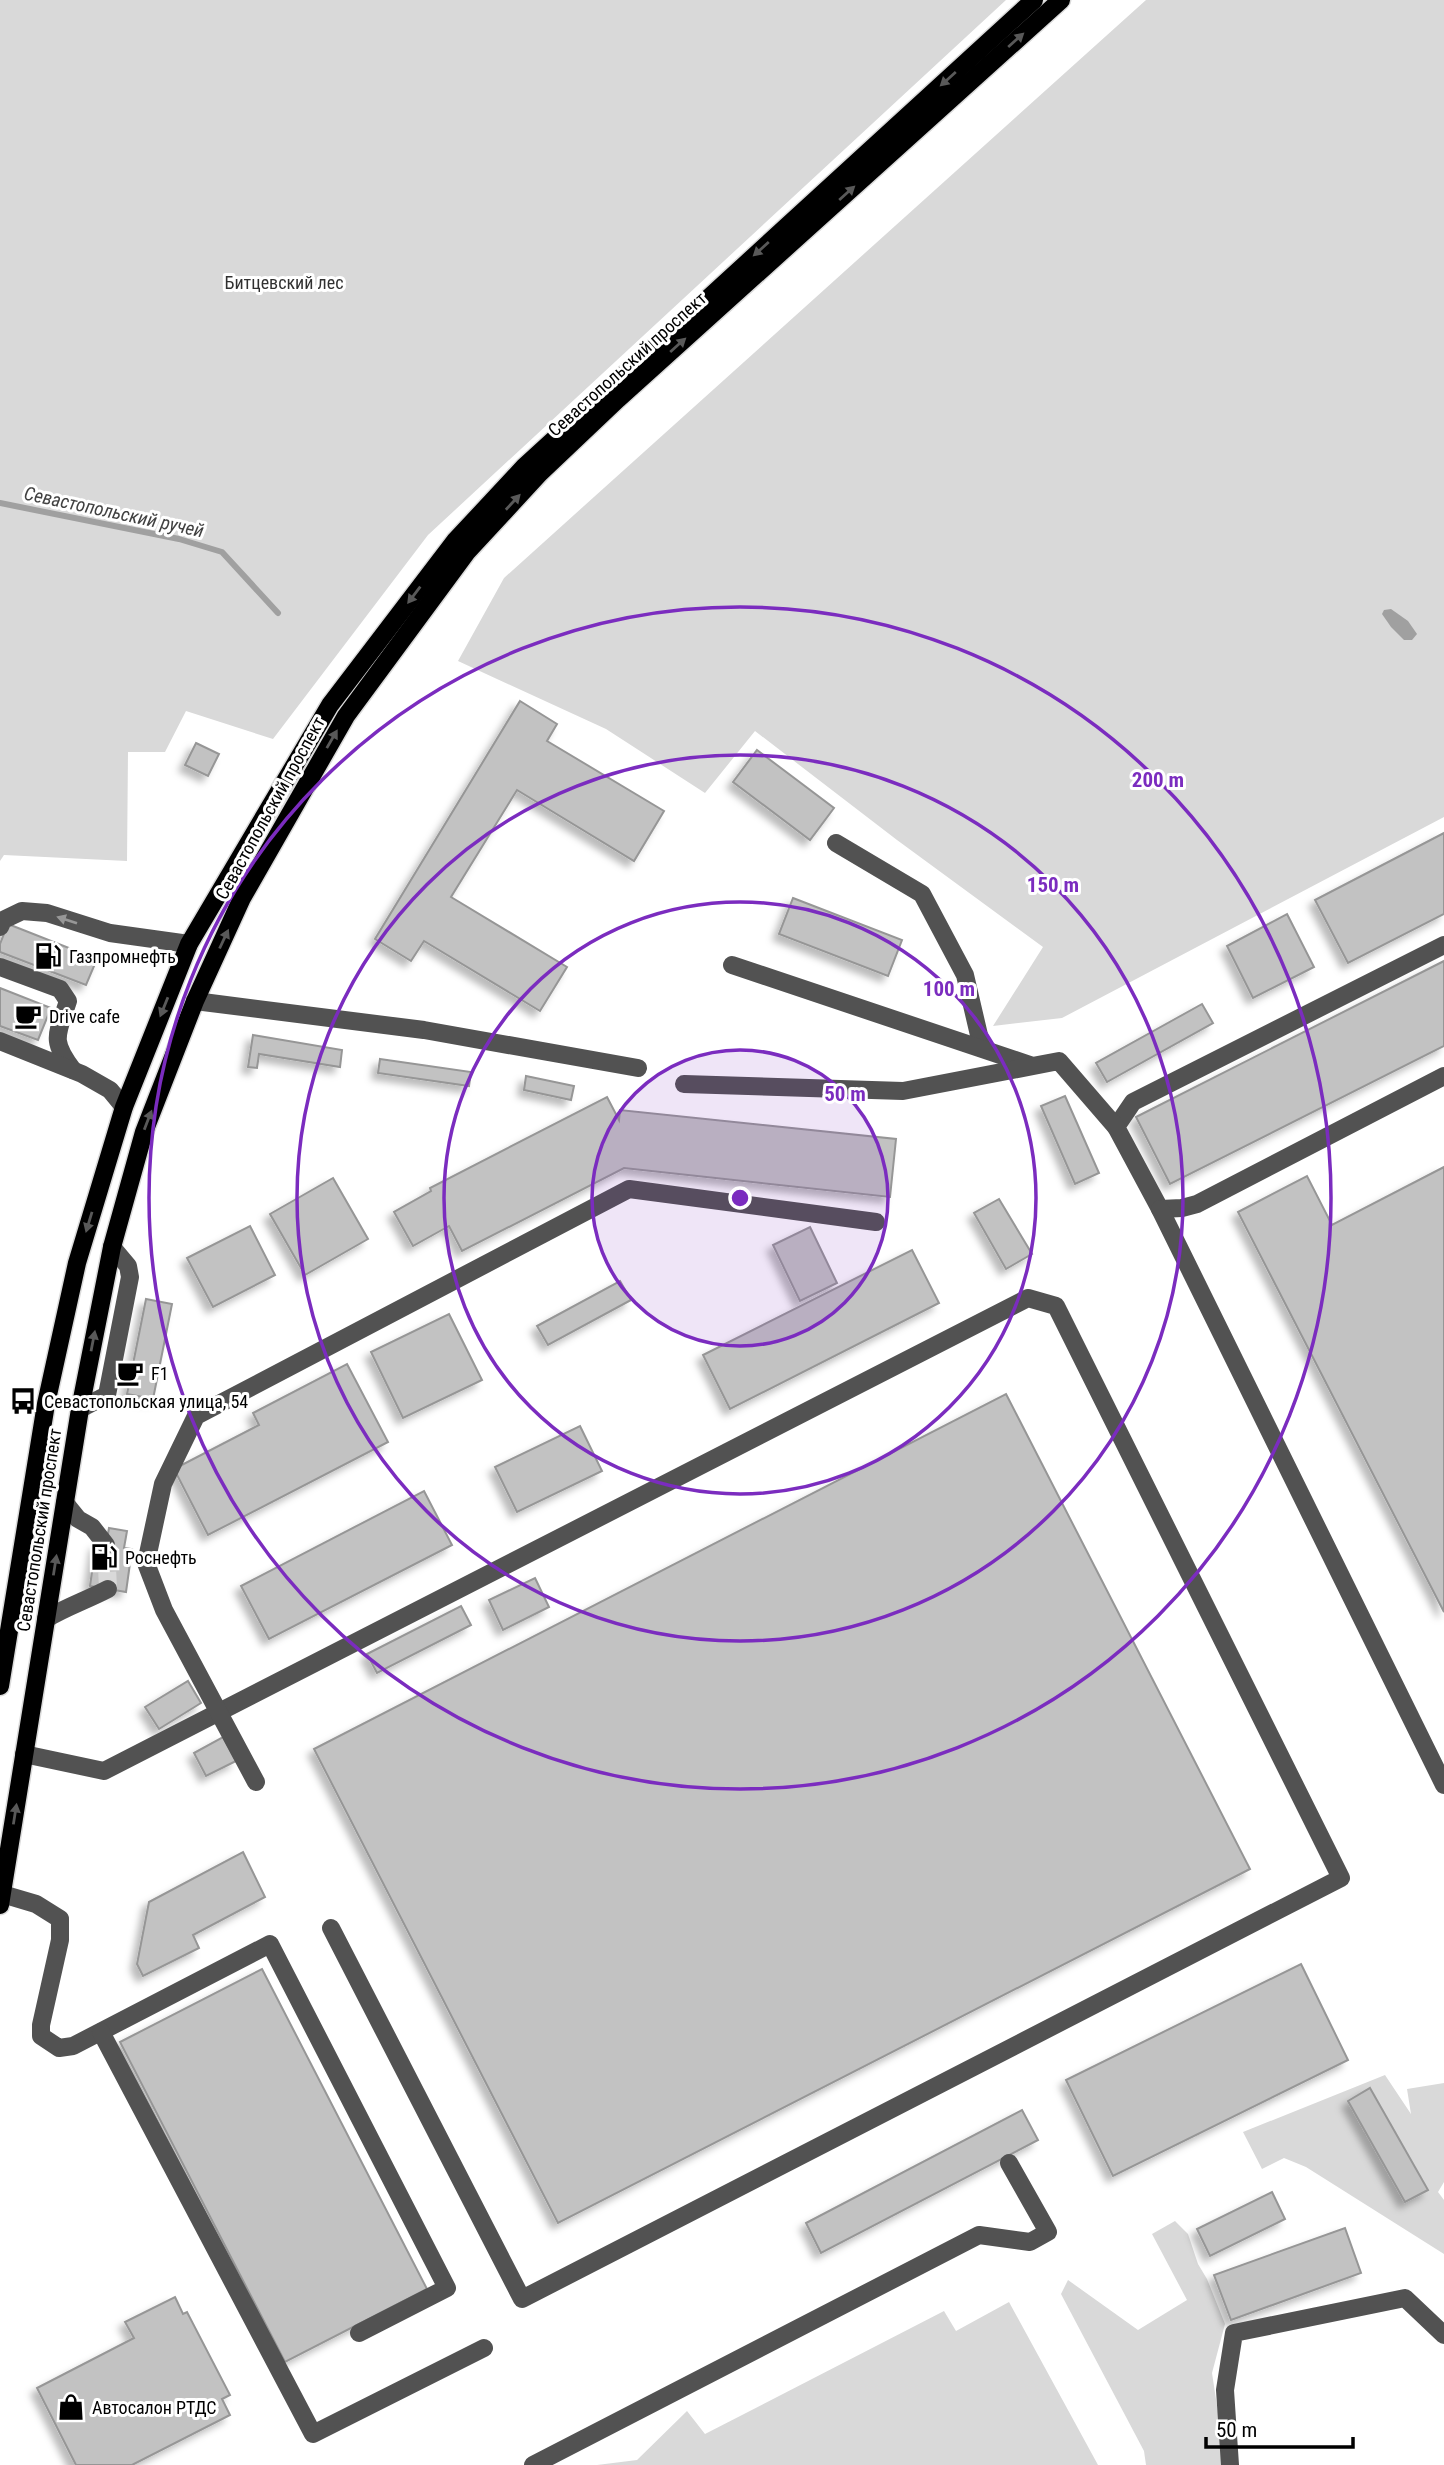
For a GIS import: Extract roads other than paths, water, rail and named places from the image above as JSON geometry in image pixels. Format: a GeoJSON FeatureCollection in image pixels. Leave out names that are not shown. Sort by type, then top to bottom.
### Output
{"type":"FeatureCollection","features":[{"type":"Feature","properties":{"kind":"main road","name":"Севастопольский проспект"},"geometry":{"type":"LineString","coordinates":[[0,1686],[46,1404],[77,1263],[124,1107],[189,944],[330,705],[455,541],[524,467],[1034,0]]}},
{"type":"Feature","properties":{"kind":"main road","name":"Севастопольский проспект"},"geometry":{"type":"LineString","coordinates":[[1,1900],[80,1409],[112,1247],[144,1132],[195,1001],[242,898],[346,716],[467,552],[540,473],[608,409],[1061,0]]}},
{"type":"Feature","properties":{"kind":"lane"},"geometry":{"type":"LineString","coordinates":[[836,843],[922,894],[965,975],[982,1048]]}},
{"type":"Feature","properties":{"kind":"lane"},"geometry":{"type":"LineString","coordinates":[[0,927],[3,920],[22,911],[35,912],[110,933],[189,944]]}},
{"type":"Feature","properties":{"kind":"lane"},"geometry":{"type":"LineString","coordinates":[[1116,1127],[1133,1102],[1444,945]]}},
{"type":"Feature","properties":{"kind":"lane"},"geometry":{"type":"LineString","coordinates":[[732,965],[1033,1066]]}},
{"type":"Feature","properties":{"kind":"lane"},"geometry":{"type":"LineString","coordinates":[[0,967],[60,989],[68,1001],[56,1036],[59,1052],[73,1070]]}},
{"type":"Feature","properties":{"kind":"lane"},"geometry":{"type":"LineString","coordinates":[[195,1001],[424,1030],[638,1068]]}},
{"type":"Feature","properties":{"kind":"lane"},"geometry":{"type":"LineString","coordinates":[[0,1041],[73,1070],[110,1090],[124,1107]]}},
{"type":"Feature","properties":{"kind":"lane"},"geometry":{"type":"LineString","coordinates":[[684,1084],[903,1091],[1059,1060],[1116,1127],[1160,1209],[1444,1785]]}},
{"type":"Feature","properties":{"kind":"lane"},"geometry":{"type":"LineString","coordinates":[[1160,1209],[1197,1204],[1444,1076]]}},
{"type":"Feature","properties":{"kind":"lane"},"geometry":{"type":"LineString","coordinates":[[256,1782],[164,1610],[146,1563],[163,1484],[197,1416],[629,1189],[876,1222]]}},
{"type":"Feature","properties":{"kind":"lane"},"geometry":{"type":"LineString","coordinates":[[24,1754],[104,1771],[1028,1298],[1056,1306],[1341,1878],[522,2299],[331,1928]]}},
{"type":"Feature","properties":{"kind":"lane"},"geometry":{"type":"LineString","coordinates":[[65,1503],[79,1519],[92,1527],[106,1545]]}},
{"type":"Feature","properties":{"kind":"lane"},"geometry":{"type":"LineString","coordinates":[[46,1619],[66,1606],[84,1602],[108,1589]]}},
{"type":"Feature","properties":{"kind":"lane"},"geometry":{"type":"LineString","coordinates":[[1,1900],[36,1904],[60,1919],[60,1940],[41,2025],[41,2036],[59,2048],[73,2046],[270,1944],[447,2288],[359,2333]]}},
{"type":"Feature","properties":{"kind":"lane"},"geometry":{"type":"LineString","coordinates":[[101,2032],[313,2434],[484,2348]]}},
{"type":"Feature","properties":{"kind":"lane"},"geometry":{"type":"LineString","coordinates":[[533,2465],[979,2235],[1030,2242],[1048,2232],[1009,2163]]}},
{"type":"Feature","properties":{"kind":"lane"},"geometry":{"type":"LineString","coordinates":[[1230,2465],[1225,2390],[1234,2333],[1405,2298],[1444,2335]]}},
{"type":"Feature","properties":{"kind":"waterway","name":"Севастопольский ручей"},"geometry":{"type":"LineString","coordinates":[[0,503],[179,539],[222,552],[278,613]]}},
{"type":"Feature","properties":{"kind":"tunnel"},"geometry":{"type":"LineString","coordinates":[[106,1545],[108,1589]]}},
{"type":"Feature","properties":{"kind":"place","name":"Газпромнефть"},"geometry":{"type":"Point","coordinates":[48,956]}},
{"type":"Feature","properties":{"kind":"place","name":"Drive cafe"},"geometry":{"type":"Point","coordinates":[28,1016]}},
{"type":"Feature","properties":{"kind":"place","name":"F1"},"geometry":{"type":"Point","coordinates":[130,1373]}},
{"type":"Feature","properties":{"kind":"place","name":"Севастопольская улица, 54"},"geometry":{"type":"Point","coordinates":[23,1401]}},
{"type":"Feature","properties":{"kind":"place","name":"Роснефть"},"geometry":{"type":"Point","coordinates":[104,1557]}},
{"type":"Feature","properties":{"kind":"place","name":"Автосалон РТДС"},"geometry":{"type":"Point","coordinates":[71,2407]}},
{"type":"Feature","properties":{"kind":"park label","name":"Битцевский лес"},"geometry":{"type":"Point","coordinates":[284,282]}}]}
